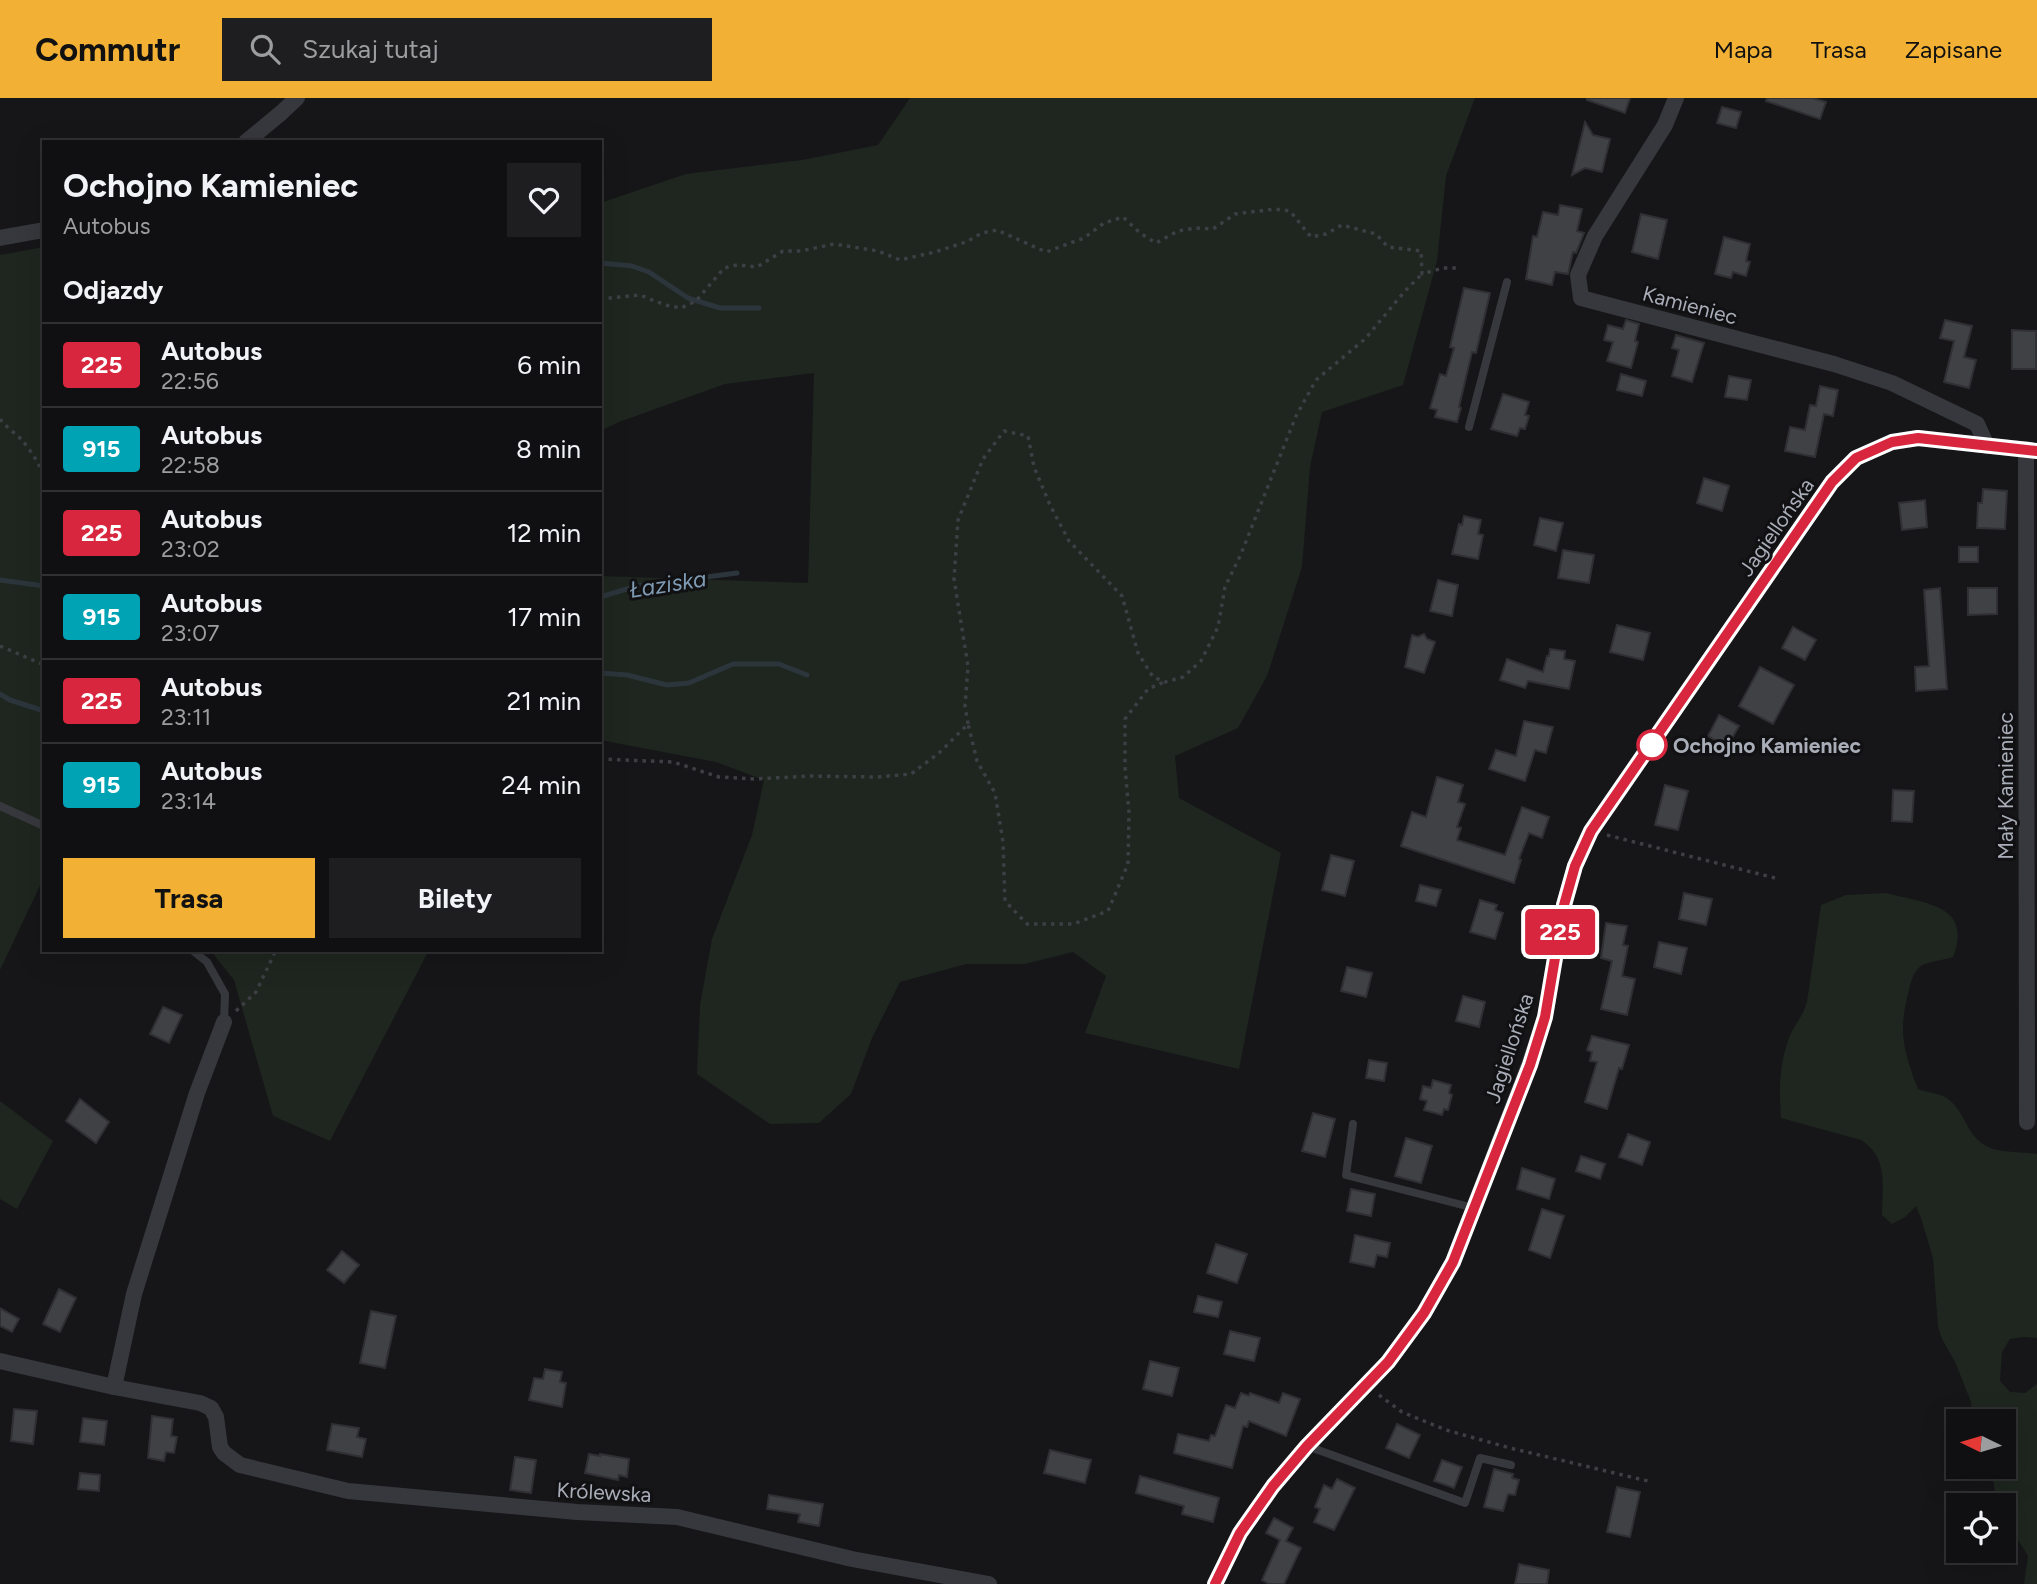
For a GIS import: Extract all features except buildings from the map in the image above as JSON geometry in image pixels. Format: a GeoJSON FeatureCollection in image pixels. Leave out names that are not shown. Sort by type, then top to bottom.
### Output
{"type":"FeatureCollection","features":[{"type":"Feature","properties":{"kind":"street"},"geometry":{"type":"LineString","coordinates":[[248,140],[297,98]]}},
{"type":"Feature","properties":{"kind":"street","name":"Kamieniec"},"geometry":{"type":"LineString","coordinates":[[1676,98],[1665,125],[1595,236],[1578,275],[1581,298],[1835,364],[1892,383],[1977,424],[1987,446]]}},
{"type":"Feature","properties":{"kind":"street"},"geometry":{"type":"LineString","coordinates":[[0,238],[42,230]]}},
{"type":"Feature","properties":{"kind":"street","name":"Jagiellońska"},"geometry":{"type":"LineString","coordinates":[[1215,1584],[1240,1533],[1273,1486],[1307,1446],[1388,1362],[1424,1313],[1453,1262],[1530,1065],[1545,1017],[1564,905],[1575,866],[1591,831],[1832,482],[1856,458],[1892,442],[1918,438],[2032,450]]}},
{"type":"Feature","properties":{"kind":"street","name":"Mały Kamieniec"},"geometry":{"type":"LineString","coordinates":[[2027,1122],[2032,450]]}},
{"type":"Feature","properties":{"kind":"street"},"geometry":{"type":"LineString","coordinates":[[0,1361],[114,1387],[134,1294],[197,1093],[225,1022]]}},
{"type":"Feature","properties":{"kind":"street","name":"Królewska"},"geometry":{"type":"LineString","coordinates":[[114,1387],[200,1403],[211,1408],[216,1417],[220,1447],[240,1465],[348,1491],[577,1512],[677,1517],[852,1559],[989,1584]]}},
{"type":"Feature","properties":{"kind":"lane"},"geometry":{"type":"LineString","coordinates":[[1469,427],[1507,282]]}},
{"type":"Feature","properties":{"kind":"lane"},"geometry":{"type":"LineString","coordinates":[[0,806],[42,825]]}},
{"type":"Feature","properties":{"kind":"lane"},"geometry":{"type":"LineString","coordinates":[[194,952],[207,962],[225,994],[225,1022]]}},
{"type":"Feature","properties":{"kind":"lane"},"geometry":{"type":"LineString","coordinates":[[1353,1124],[1346,1175],[1474,1208]]}},
{"type":"Feature","properties":{"kind":"lane"},"geometry":{"type":"LineString","coordinates":[[1307,1446],[1465,1503],[1480,1458],[1511,1465]]}},
{"type":"Feature","properties":{"kind":"path"},"geometry":{"type":"LineString","coordinates":[[602,299],[640,295],[681,308],[696,301],[724,268],[737,265],[757,267],[783,251],[801,251],[834,244],[878,251],[900,260],[935,252],[966,242],[982,233],[997,230],[1046,252],[1084,238],[1104,223],[1123,217],[1156,243],[1178,231],[1213,229],[1235,214],[1275,209],[1290,211],[1311,237],[1326,234],[1342,225],[1376,234],[1388,247],[1421,251],[1422,274]]}},
{"type":"Feature","properties":{"kind":"path"},"geometry":{"type":"LineString","coordinates":[[1165,682],[1153,677],[1138,653],[1122,596],[1069,541],[1034,467],[1028,436],[1004,431],[983,459],[958,520],[954,579],[968,666],[965,706],[977,761],[995,793],[1003,842],[1005,901],[1027,924],[1073,924],[1108,911],[1128,864],[1125,719],[1148,689],[1183,677],[1201,661],[1218,627],[1225,587],[1241,554],[1296,415],[1316,380],[1365,339],[1422,274],[1443,268],[1457,268]]}},
{"type":"Feature","properties":{"kind":"path"},"geometry":{"type":"LineString","coordinates":[[0,419],[21,439],[42,470]]}},
{"type":"Feature","properties":{"kind":"path"},"geometry":{"type":"LineString","coordinates":[[0,646],[42,664]]}},
{"type":"Feature","properties":{"kind":"path"},"geometry":{"type":"LineString","coordinates":[[602,759],[673,762],[719,777],[877,777],[911,774],[939,753],[968,724]]}},
{"type":"Feature","properties":{"kind":"path"},"geometry":{"type":"LineString","coordinates":[[1591,831],[1774,878]]}},
{"type":"Feature","properties":{"kind":"path"},"geometry":{"type":"LineString","coordinates":[[225,1022],[256,992],[274,952]]}},
{"type":"Feature","properties":{"kind":"path"},"geometry":{"type":"LineString","coordinates":[[1365,1385],[1402,1412],[1446,1430],[1652,1482]]}},
{"type":"Feature","properties":{"kind":"shaded area"},"geometry":{"type":"Polygon","coordinates":[[[910,98],[1475,98],[1446,176],[1437,261],[1403,385],[1322,412],[1310,467],[1302,567],[1267,676],[1238,728],[1175,756],[1179,798],[1281,853],[1239,1069],[1085,1033],[1106,976],[1073,952],[1025,964],[966,964],[900,982],[872,1038],[851,1094],[819,1123],[770,1124],[697,1074],[700,1005],[712,939],[752,835],[764,780],[716,762],[602,740],[602,576],[808,583],[814,373],[725,384],[602,430],[602,202],[686,174],[802,160],[878,145],[910,98]]]}},
{"type":"Feature","properties":{"kind":"shaded area"},"geometry":{"type":"Polygon","coordinates":[[[42,247],[42,881],[0,970],[0,255],[42,247]]]}},
{"type":"Feature","properties":{"kind":"shaded area"},"geometry":{"type":"Polygon","coordinates":[[[1887,893],[1930,904],[1951,916],[1956,926],[1957,939],[1953,957],[1919,968],[1911,982],[1905,1008],[1904,1042],[1918,1089],[1951,1101],[1972,1133],[1983,1144],[2002,1151],[2037,1154],[2037,1338],[2010,1339],[2002,1352],[2000,1381],[2010,1392],[2025,1393],[2037,1384],[2037,1584],[2024,1584],[2028,1556],[2016,1536],[2016,1493],[1995,1493],[1993,1479],[2016,1479],[2016,1409],[1972,1409],[1956,1364],[1938,1327],[1933,1258],[1916,1206],[1905,1217],[1892,1224],[1882,1215],[1882,1173],[1870,1147],[1861,1140],[1781,1118],[1781,1069],[1790,1036],[1807,1002],[1821,905],[1846,895],[1887,893]]]}},
{"type":"Feature","properties":{"kind":"shaded area"},"geometry":{"type":"Polygon","coordinates":[[[212,952],[428,952],[330,1141],[273,1116],[234,980],[212,952]]]}},
{"type":"Feature","properties":{"kind":"shaded area"},"geometry":{"type":"Polygon","coordinates":[[[0,1101],[53,1141],[17,1209],[0,1199],[0,1101]]]}},
{"type":"Feature","properties":{"kind":"waterway"},"geometry":{"type":"LineString","coordinates":[[602,263],[632,266],[649,272],[688,298],[720,308],[759,308]]}},
{"type":"Feature","properties":{"kind":"waterway","name":"Łaziska"},"geometry":{"type":"LineString","coordinates":[[602,596],[637,586],[737,573]]}},
{"type":"Feature","properties":{"kind":"waterway","name":"Łaziska"},"geometry":{"type":"LineString","coordinates":[[0,580],[42,586]]}},
{"type":"Feature","properties":{"kind":"waterway"},"geometry":{"type":"LineString","coordinates":[[602,673],[627,675],[667,685],[689,683],[733,664],[779,664],[807,675]]}},
{"type":"Feature","properties":{"kind":"waterway"},"geometry":{"type":"LineString","coordinates":[[0,694],[42,710]]}},
{"type":"Feature","properties":{"kind":"bus line","name":"225"},"geometry":{"type":"LineString","coordinates":[[1215,1584],[1240,1533],[1273,1486],[1307,1446],[1388,1362],[1424,1313],[1453,1262],[1530,1065],[1545,1017],[1564,905],[1575,866],[1591,831],[1832,482],[1856,458],[1892,442],[1918,438],[2037,451]]}},
{"type":"Feature","properties":{"kind":"place","name":"Ochojno Kamieniec"},"geometry":{"type":"Point","coordinates":[1652,745]}}]}
